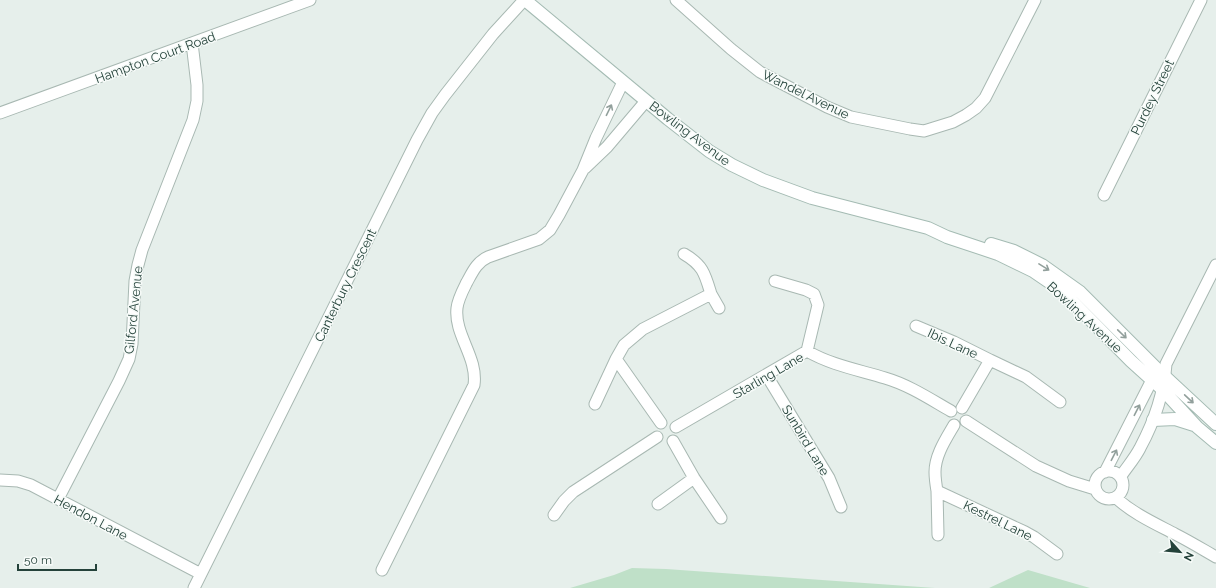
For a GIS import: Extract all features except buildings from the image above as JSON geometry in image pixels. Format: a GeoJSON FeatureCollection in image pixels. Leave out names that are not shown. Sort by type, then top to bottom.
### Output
{"type":"FeatureCollection","features":[{"type":"Feature","properties":{"kind":"main road","name":"Bowling Avenue"},"geometry":{"type":"LineString","coordinates":[[525,0],[690,137],[716,156],[732,165],[763,180],[812,198],[928,228],[947,237],[987,250],[1033,271],[1068,297],[1162,389],[1197,426],[1216,443]]}},
{"type":"Feature","properties":{"kind":"main road","name":"Bowling Avenue"},"geometry":{"type":"LineString","coordinates":[[928,228],[945,228],[1014,251],[1042,265],[1080,292],[1163,370],[1216,424]]}},
{"type":"Feature","properties":{"kind":"main road"},"geometry":{"type":"LineString","coordinates":[[1153,420],[1175,419],[1197,426]]}},
{"type":"Feature","properties":{"kind":"street","name":"Hampton Court Road"},"geometry":{"type":"LineString","coordinates":[[0,113],[310,0]]}},
{"type":"Feature","properties":{"kind":"street","name":"Canterbury Crescent"},"geometry":{"type":"LineString","coordinates":[[194,588],[432,113],[493,34],[525,0]]}},
{"type":"Feature","properties":{"kind":"street","name":"Wandel Avenue"},"geometry":{"type":"LineString","coordinates":[[676,0],[731,49],[760,72],[827,107],[852,117],[910,130],[924,130],[953,122],[976,108],[985,98],[1036,0]]}},
{"type":"Feature","properties":{"kind":"street","name":"Purdey Street"},"geometry":{"type":"LineString","coordinates":[[1104,195],[1201,0]]}},
{"type":"Feature","properties":{"kind":"street","name":"Gilford Avenue"},"geometry":{"type":"LineString","coordinates":[[58,499],[129,359],[132,344],[135,281],[138,265],[153,221],[193,120],[197,101],[197,85],[192,44]]}},
{"type":"Feature","properties":{"kind":"street"},"geometry":{"type":"LineString","coordinates":[[382,570],[474,385],[475,372],[457,316],[458,303],[474,270],[482,260],[488,257],[546,234],[557,219],[583,170],[596,138],[623,82]]}},
{"type":"Feature","properties":{"kind":"street"},"geometry":{"type":"LineString","coordinates":[[583,170],[607,147],[646,100]]}},
{"type":"Feature","properties":{"kind":"street"},"geometry":{"type":"LineString","coordinates":[[684,254],[695,261],[701,268],[711,294],[719,308]]}},
{"type":"Feature","properties":{"kind":"street"},"geometry":{"type":"LineString","coordinates":[[1105,472],[1152,380],[1163,370],[1216,265]]}},
{"type":"Feature","properties":{"kind":"street"},"geometry":{"type":"LineString","coordinates":[[774,281],[806,290],[814,294],[818,305],[807,351]]}},
{"type":"Feature","properties":{"kind":"street"},"geometry":{"type":"LineString","coordinates":[[595,404],[624,345],[643,329],[711,294]]}},
{"type":"Feature","properties":{"kind":"street","name":"Ibis Lane"},"geometry":{"type":"LineString","coordinates":[[916,326],[954,342],[1026,377],[1060,402]]}},
{"type":"Feature","properties":{"kind":"street","name":"Starling Lane"},"geometry":{"type":"LineString","coordinates":[[676,427],[767,376],[807,351],[817,357],[886,378],[957,409]]}},
{"type":"Feature","properties":{"kind":"street"},"geometry":{"type":"LineString","coordinates":[[616,359],[661,423]]}},
{"type":"Feature","properties":{"kind":"street","name":"Ibis Lane"},"geometry":{"type":"LineString","coordinates":[[957,409],[990,360]]}},
{"type":"Feature","properties":{"kind":"street"},"geometry":{"type":"LineString","coordinates":[[1121,476],[1140,448],[1153,420],[1162,389],[1163,370]]}},
{"type":"Feature","properties":{"kind":"street","name":"Sunbird Lane"},"geometry":{"type":"LineString","coordinates":[[767,376],[829,478],[840,507]]}},
{"type":"Feature","properties":{"kind":"street"},"geometry":{"type":"LineString","coordinates":[[957,409],[967,413],[966,421],[959,426],[951,422],[949,418],[949,414],[957,409]]}},
{"type":"Feature","properties":{"kind":"street"},"geometry":{"type":"LineString","coordinates":[[668,421],[674,424],[676,427],[676,436],[673,441],[666,443],[659,440],[656,431],[658,425],[661,423],[668,421]]}},
{"type":"Feature","properties":{"kind":"street"},"geometry":{"type":"LineString","coordinates":[[966,421],[1050,474],[1095,488]]}},
{"type":"Feature","properties":{"kind":"street"},"geometry":{"type":"LineString","coordinates":[[938,535],[935,470],[936,462],[954,424]]}},
{"type":"Feature","properties":{"kind":"street"},"geometry":{"type":"LineString","coordinates":[[554,515],[564,501],[573,492],[657,437]]}},
{"type":"Feature","properties":{"kind":"street"},"geometry":{"type":"LineString","coordinates":[[673,441],[694,478],[721,518]]}},
{"type":"Feature","properties":{"kind":"street"},"geometry":{"type":"LineString","coordinates":[[1111,471],[1121,476],[1124,486],[1123,491],[1116,498],[1108,500],[1097,493],[1095,483],[1100,474],[1105,472],[1111,471]]}},
{"type":"Feature","properties":{"kind":"street"},"geometry":{"type":"LineString","coordinates":[[658,504],[694,478]]}},
{"type":"Feature","properties":{"kind":"street","name":"Hendon Lane"},"geometry":{"type":"LineString","coordinates":[[0,480],[25,483],[201,574]]}},
{"type":"Feature","properties":{"kind":"street","name":"Kestrel Lane"},"geometry":{"type":"LineString","coordinates":[[937,491],[1025,532],[1057,554]]}},
{"type":"Feature","properties":{"kind":"street"},"geometry":{"type":"LineString","coordinates":[[1116,498],[1152,523],[1216,557]]}},
{"type":"Feature","properties":{"kind":"green space"},"geometry":{"type":"Polygon","coordinates":[[[632,568],[666,569],[935,588],[570,588],[632,568]]]}},
{"type":"Feature","properties":{"kind":"green space"},"geometry":{"type":"Polygon","coordinates":[[[1028,570],[1090,588],[989,588],[1028,570]]]}}]}
